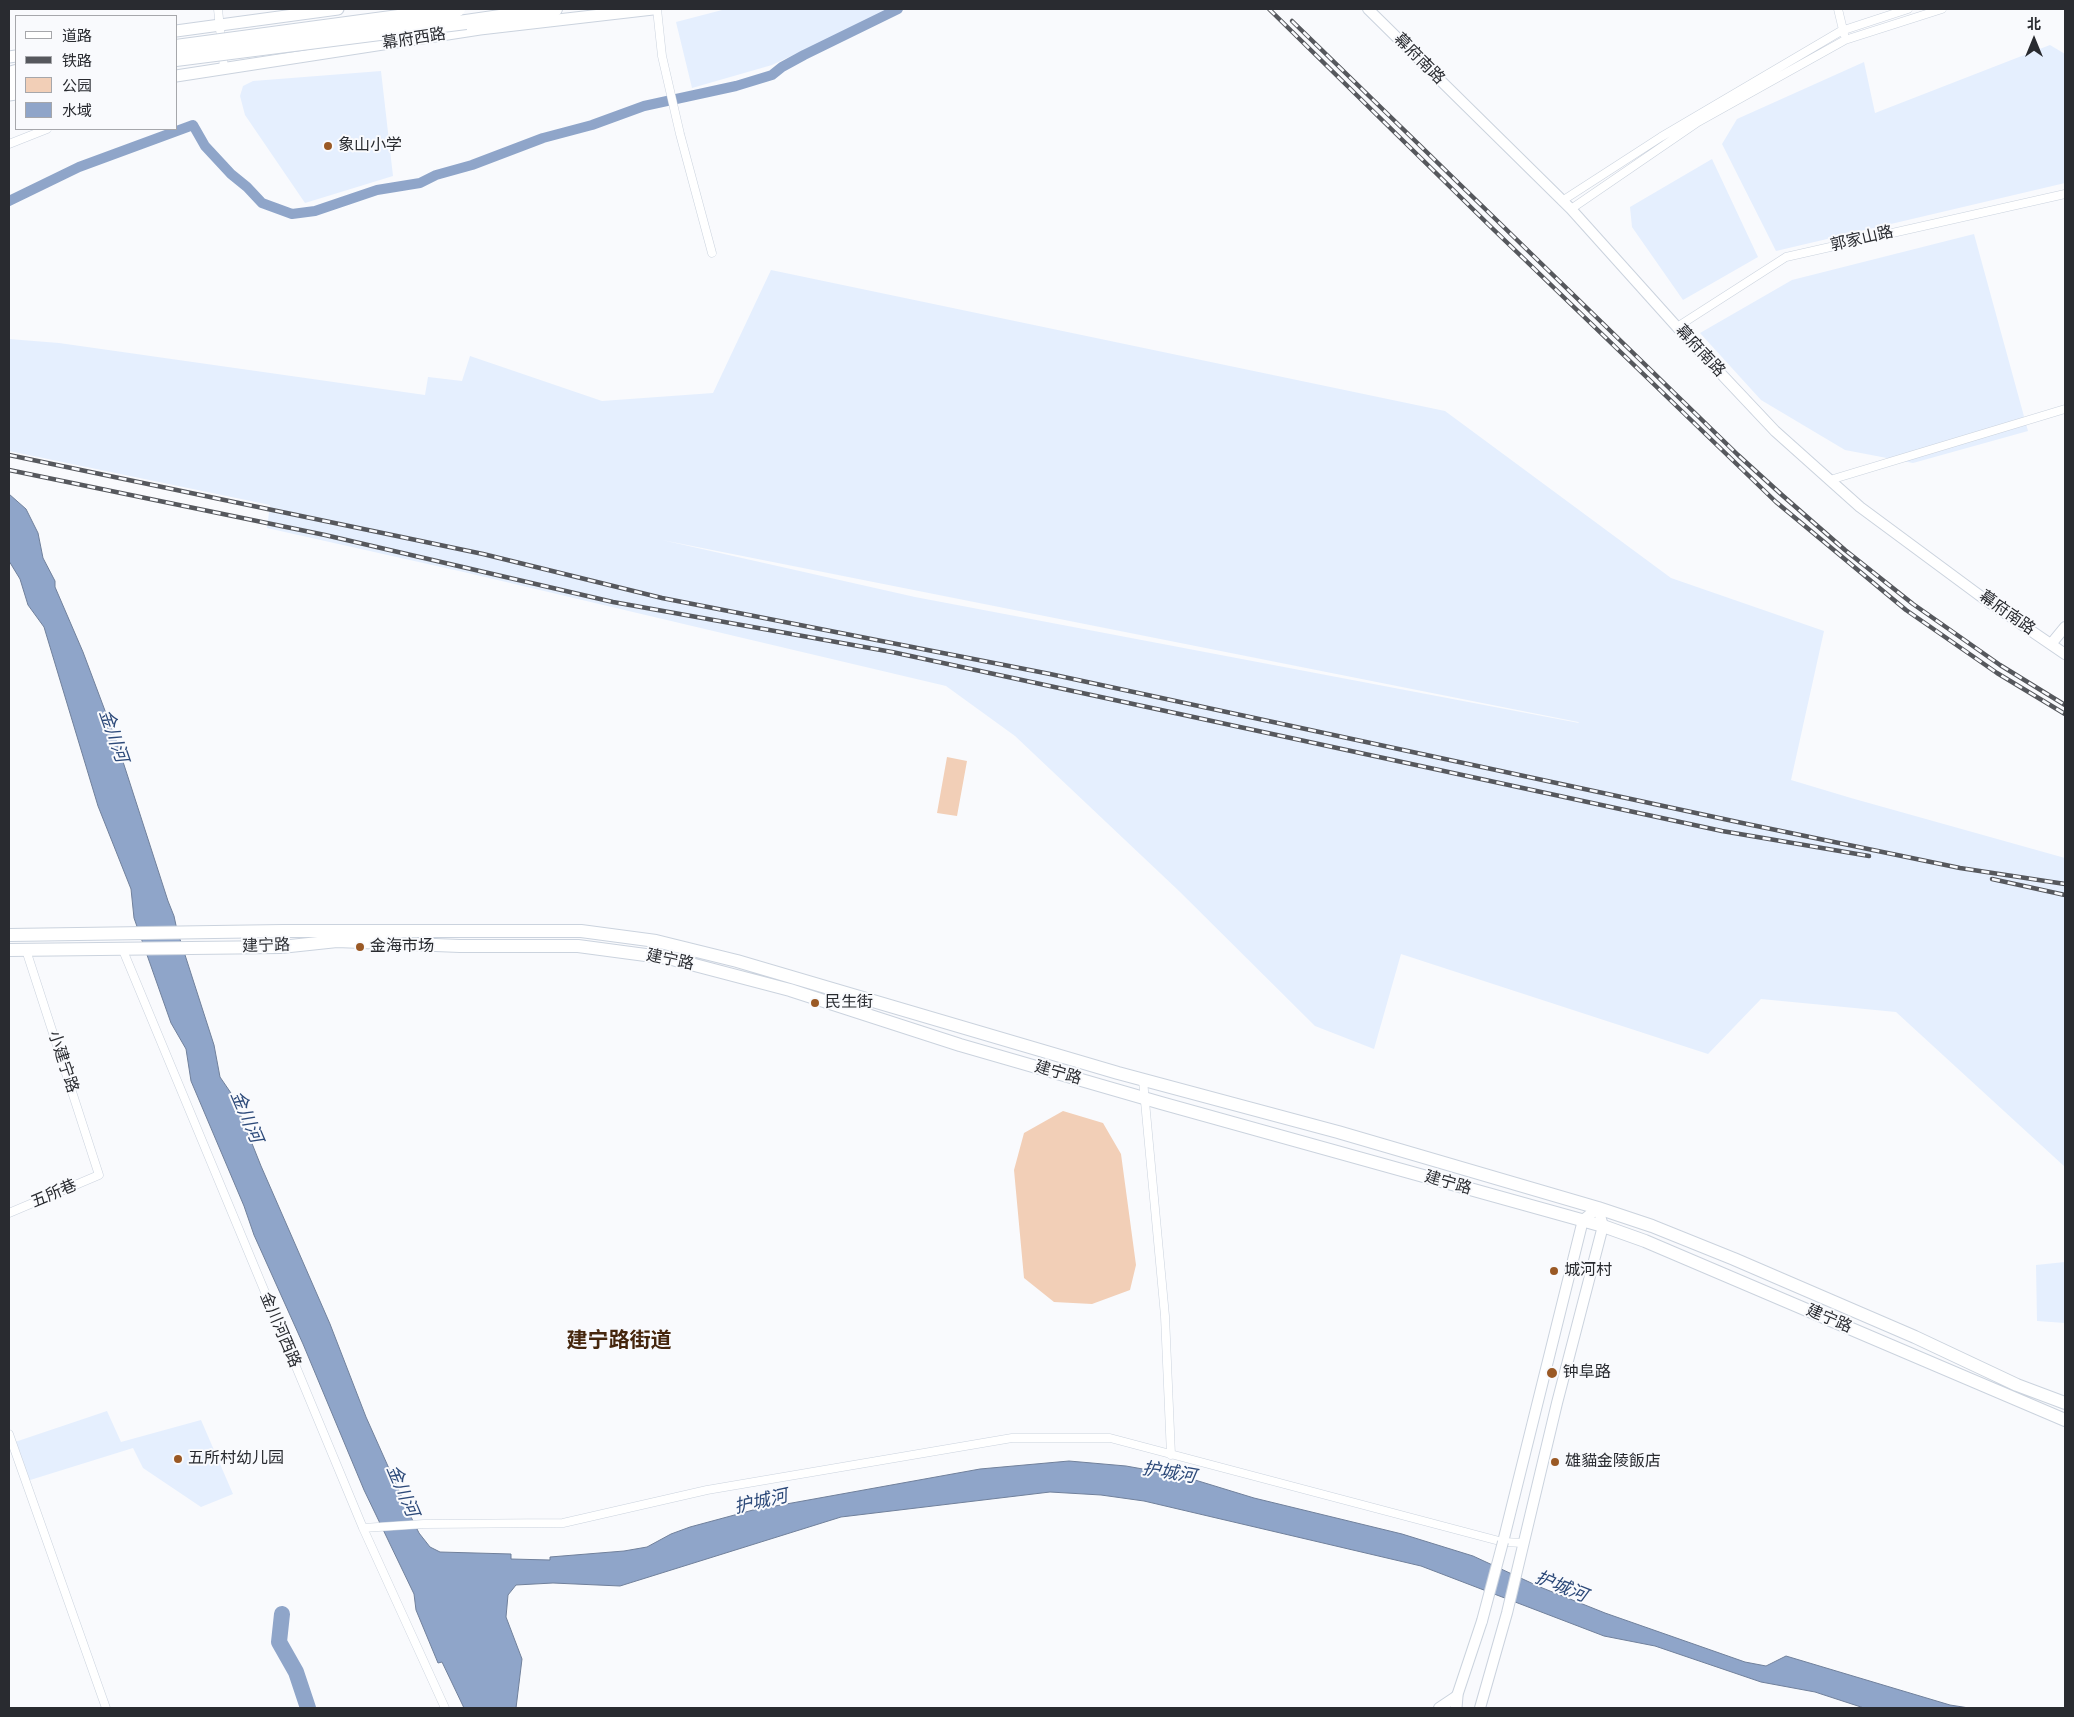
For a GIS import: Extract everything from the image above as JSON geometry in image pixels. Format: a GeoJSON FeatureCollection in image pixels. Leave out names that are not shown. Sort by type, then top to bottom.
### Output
{"type":"FeatureCollection","features":[{"type":"Feature","properties":{"kind":"highway","name":"幕府西路"},"geometry":{"type":"LineString","coordinates":[[178,47],[458,9]]}},
{"type":"Feature","properties":{"kind":"highway","name":"幕府西路"},"geometry":{"type":"LineString","coordinates":[[178,59],[555,9]]}},
{"type":"Feature","properties":{"kind":"highway"},"geometry":{"type":"LineString","coordinates":[[484,29],[511,14]]}},
{"type":"Feature","properties":{"kind":"main road"},"geometry":{"type":"LineString","coordinates":[[178,31],[338,9]]}},
{"type":"Feature","properties":{"kind":"main road","name":"幕府西路"},"geometry":{"type":"LineString","coordinates":[[178,76],[484,29],[653,9]]}},
{"type":"Feature","properties":{"kind":"main road"},"geometry":{"type":"LineString","coordinates":[[278,16],[270,33],[271,42],[277,52],[287,58]]}},
{"type":"Feature","properties":{"kind":"main road"},"geometry":{"type":"LineString","coordinates":[[178,55],[222,49]]}},
{"type":"Feature","properties":{"kind":"main road","name":"建宁路"},"geometry":{"type":"LineString","coordinates":[[9,935],[184,933],[337,936],[581,931],[656,941],[737,961],[1143,1080],[1328,1130],[1598,1208],[1652,1226],[1734,1259],[2017,1385],[2065,1403]]}},
{"type":"Feature","properties":{"kind":"main road","name":"建宁路"},"geometry":{"type":"LineString","coordinates":[[9,950],[281,946],[337,936],[460,946],[578,946],[668,958],[790,990],[960,1045],[1146,1099],[1603,1226],[1654,1244],[2065,1420]]}},
{"type":"Feature","properties":{"kind":"street"},"geometry":{"type":"LineString","coordinates":[[218,9],[224,68]]}},
{"type":"Feature","properties":{"kind":"street"},"geometry":{"type":"LineString","coordinates":[[657,9],[662,56],[667,80],[712,253]]}},
{"type":"Feature","properties":{"kind":"street","name":"幕府南路"},"geometry":{"type":"LineString","coordinates":[[1368,9],[1571,209],[1677,327],[1775,431],[1860,507],[1983,598],[2065,654]]}},
{"type":"Feature","properties":{"kind":"street"},"geometry":{"type":"LineString","coordinates":[[1838,9],[1845,40]]}},
{"type":"Feature","properties":{"kind":"street"},"geometry":{"type":"LineString","coordinates":[[1562,201],[1662,137],[1841,31],[1908,9]]}},
{"type":"Feature","properties":{"kind":"street"},"geometry":{"type":"LineString","coordinates":[[1571,209],[1698,122],[1845,40],[1942,9]]}},
{"type":"Feature","properties":{"kind":"street"},"geometry":{"type":"LineString","coordinates":[[9,144],[44,130]]}},
{"type":"Feature","properties":{"kind":"street","name":"郭家山路"},"geometry":{"type":"LineString","coordinates":[[1677,327],[1786,257],[2065,194]]}},
{"type":"Feature","properties":{"kind":"street"},"geometry":{"type":"LineString","coordinates":[[1830,480],[2065,408]]}},
{"type":"Feature","properties":{"kind":"street"},"geometry":{"type":"LineString","coordinates":[[2051,644],[2065,627]]}},
{"type":"Feature","properties":{"kind":"street","name":"金川河西路"},"geometry":{"type":"LineString","coordinates":[[122,948],[363,1528],[445,1708]]}},
{"type":"Feature","properties":{"kind":"street","name":"小建宁路"},"geometry":{"type":"LineString","coordinates":[[26,950],[99,1175]]}},
{"type":"Feature","properties":{"kind":"street"},"geometry":{"type":"LineString","coordinates":[[1143,1080],[1165,1316],[1171,1454]]}},
{"type":"Feature","properties":{"kind":"street","name":"五所巷"},"geometry":{"type":"LineString","coordinates":[[9,1213],[99,1175]]}},
{"type":"Feature","properties":{"kind":"street"},"geometry":{"type":"LineString","coordinates":[[1439,1708],[1457,1702],[1482,1621],[1583,1220],[1598,1208],[1603,1226],[1507,1613],[1480,1708]]}},
{"type":"Feature","properties":{"kind":"street"},"geometry":{"type":"LineString","coordinates":[[9,1434],[106,1708]]}},
{"type":"Feature","properties":{"kind":"street"},"geometry":{"type":"LineString","coordinates":[[363,1528],[424,1524],[563,1523],[707,1490],[1012,1438],[1110,1438],[1502,1542],[1524,1543]]}},
{"type":"Feature","properties":{"kind":"shaded area"},"geometry":{"type":"Polygon","coordinates":[[[726,9],[891,9],[772,65],[692,88],[676,22],[726,9]]]}},
{"type":"Feature","properties":{"kind":"shaded area"},"geometry":{"type":"Polygon","coordinates":[[[2050,45],[2065,54],[2065,183],[1776,251],[1722,144],[1737,119],[1864,62],[1875,113],[2050,45]]]}},
{"type":"Feature","properties":{"kind":"shaded area","name":"象山小学"},"geometry":{"type":"Polygon","coordinates":[[[381,71],[393,176],[305,203],[245,115],[240,96],[243,86],[253,81],[381,71]]]}},
{"type":"Feature","properties":{"kind":"shaded area"},"geometry":{"type":"Polygon","coordinates":[[[1712,159],[1758,257],[1683,300],[1632,227],[1630,207],[1712,159]]]}},
{"type":"Feature","properties":{"kind":"shaded area"},"geometry":{"type":"Polygon","coordinates":[[[1974,234],[2028,431],[1913,463],[1845,450],[1761,400],[1700,333],[1792,280],[1974,234]]]}},
{"type":"Feature","properties":{"kind":"shaded area"},"geometry":{"type":"Polygon","coordinates":[[[771,270],[1445,411],[1671,578],[1824,631],[1791,780],[2065,858],[2065,1167],[1896,1012],[1761,999],[1708,1054],[1401,954],[1374,1049],[1315,1026],[1179,891],[1015,736],[946,686],[468,573],[267,528],[270,505],[9,451],[9,339],[59,343],[425,395],[428,377],[462,381],[470,356],[602,401],[713,393],[771,270]],[[662,540],[915,597],[1578,722],[662,540]]]}},
{"type":"Feature","properties":{"kind":"shaded area"},"geometry":{"type":"Polygon","coordinates":[[[2065,1262],[2065,1323],[2037,1321],[2036,1265],[2065,1262]]]}},
{"type":"Feature","properties":{"kind":"shaded area","name":"五所村幼儿园"},"geometry":{"type":"Polygon","coordinates":[[[107,1411],[121,1442],[201,1420],[233,1494],[201,1507],[143,1468],[133,1448],[27,1481],[12,1443],[107,1411]]]}},
{"type":"Feature","properties":{"kind":"green space"},"geometry":{"type":"Polygon","coordinates":[[[947,757],[967,761],[957,816],[937,813],[947,757]]]}},
{"type":"Feature","properties":{"kind":"green space"},"geometry":{"type":"Polygon","coordinates":[[[1063,1111],[1103,1123],[1121,1154],[1136,1265],[1130,1290],[1092,1304],[1054,1302],[1024,1278],[1014,1170],[1024,1133],[1063,1111]]]}},
{"type":"Feature","properties":{"kind":"water","name":"金川河"},"geometry":{"type":"Polygon","coordinates":[[[9,494],[26,509],[38,533],[43,558],[55,581],[55,587],[83,652],[116,740],[214,1045],[220,1077],[233,1096],[261,1166],[330,1324],[366,1417],[408,1511],[419,1533],[430,1547],[440,1552],[511,1554],[511,1559],[550,1560],[550,1557],[624,1551],[647,1547],[671,1534],[690,1527],[753,1510],[980,1469],[1069,1461],[1126,1466],[1182,1476],[1254,1498],[1402,1534],[1473,1556],[1540,1587],[1605,1613],[1745,1662],[1766,1666],[1786,1656],[1950,1705],[1969,1708],[1864,1708],[1815,1692],[1761,1682],[1655,1646],[1604,1636],[1421,1566],[1144,1501],[1101,1495],[1050,1492],[841,1517],[620,1586],[553,1583],[516,1585],[508,1595],[506,1617],[522,1659],[516,1708],[464,1708],[442,1662],[438,1663],[416,1610],[414,1594],[364,1490],[303,1344],[254,1235],[244,1206],[191,1081],[186,1049],[171,1023],[134,918],[131,889],[98,806],[44,627],[28,605],[20,579],[9,561],[9,494]]]}},
{"type":"Feature","properties":{"kind":"waterway"},"geometry":{"type":"LineString","coordinates":[[9,201],[79,167],[193,125],[205,146],[262,203],[292,214],[315,211],[377,190],[420,183],[436,175],[472,165],[543,138],[592,125],[644,106],[736,86],[772,75],[804,55],[898,9]]}},
{"type":"Feature","properties":{"kind":"waterway","name":"护城河"},"geometry":{"type":"LineString","coordinates":[[282,1614],[279,1642],[296,1672],[308,1708]]}},
{"type":"Feature","properties":{"kind":"railway"},"geometry":{"type":"LineString","coordinates":[[1269,9],[1493,229],[1776,502],[1906,610],[1997,673],[2065,714]]}},
{"type":"Feature","properties":{"kind":"railway"},"geometry":{"type":"LineString","coordinates":[[1292,21],[1738,455],[1782,495],[1845,550],[1913,604],[2000,665],[2065,705]]}},
{"type":"Feature","properties":{"kind":"railway"},"geometry":{"type":"LineString","coordinates":[[9,455],[483,554],[662,598],[1050,674],[1960,868],[2065,884]]}},
{"type":"Feature","properties":{"kind":"railway"},"geometry":{"type":"LineString","coordinates":[[9,470],[325,535],[613,602],[892,652],[1722,831],[1869,856]]}},
{"type":"Feature","properties":{"kind":"railway"},"geometry":{"type":"LineString","coordinates":[[1992,879],[2065,895]]}},
{"type":"Feature","properties":{"kind":"place","name":"象山小学"},"geometry":{"type":"Point","coordinates":[328,146]}},
{"type":"Feature","properties":{"kind":"place","name":"金海市场"},"geometry":{"type":"Point","coordinates":[360,947]}},
{"type":"Feature","properties":{"kind":"place","name":"民生街"},"geometry":{"type":"Point","coordinates":[815,1003]}},
{"type":"Feature","properties":{"kind":"place","name":"城河村"},"geometry":{"type":"Point","coordinates":[1554,1271]}},
{"type":"Feature","properties":{"kind":"place","name":"钟阜路"},"geometry":{"type":"Point","coordinates":[1552,1373]}},
{"type":"Feature","properties":{"kind":"place","name":"五所村幼儿园"},"geometry":{"type":"Point","coordinates":[178,1459]}},
{"type":"Feature","properties":{"kind":"place","name":"雄貓金陵飯店"},"geometry":{"type":"Point","coordinates":[1555,1462]}},
{"type":"Feature","properties":{"kind":"district","name":"建宁路街道"},"geometry":{"type":"Point","coordinates":[619,1341]}}]}
